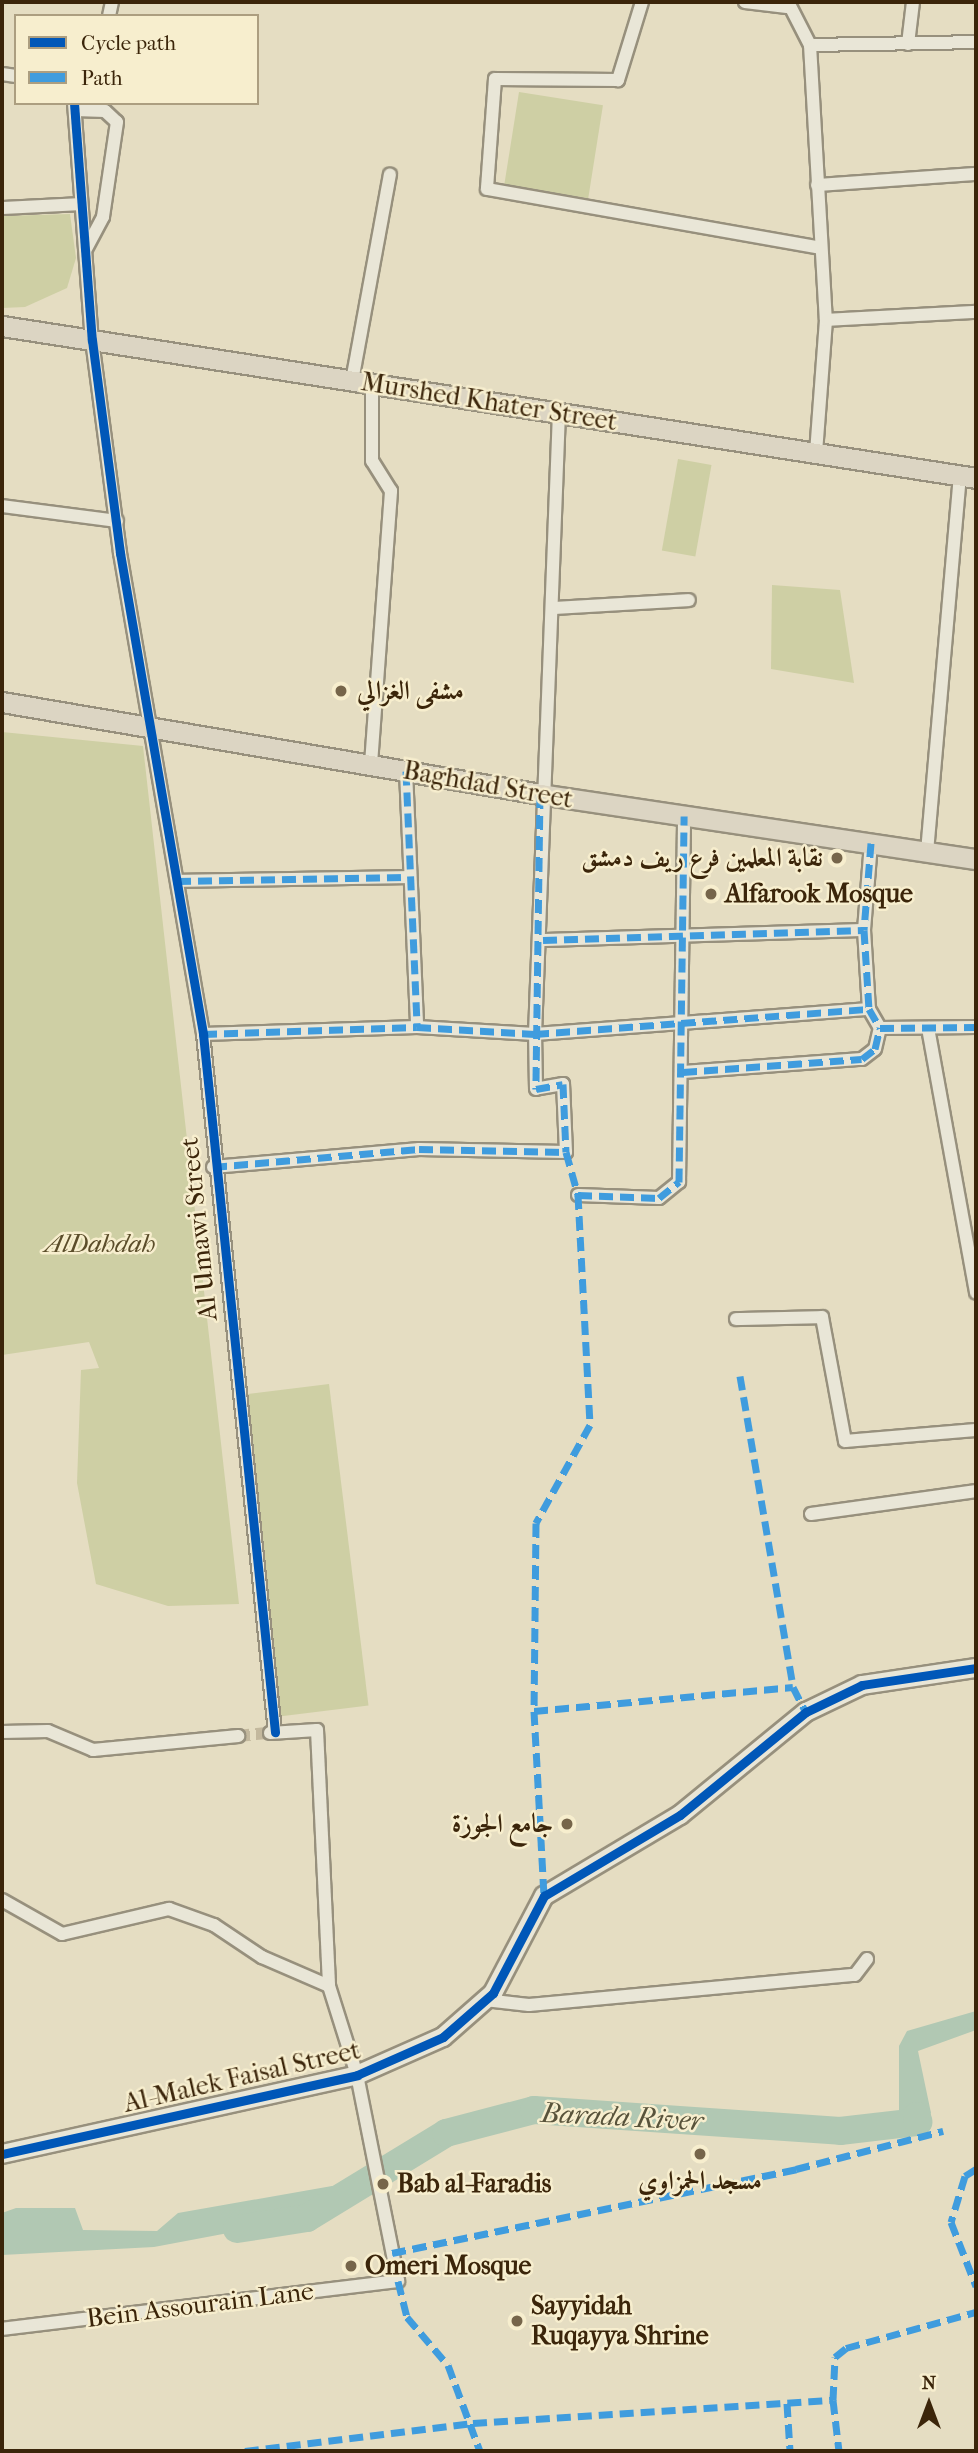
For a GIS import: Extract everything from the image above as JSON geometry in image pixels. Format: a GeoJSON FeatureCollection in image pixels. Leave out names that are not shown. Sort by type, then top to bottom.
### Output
{"type":"FeatureCollection","features":[{"type":"Feature","properties":{"kind":"main road","name":"Murshed Khater Street"},"geometry":{"type":"LineString","coordinates":[[2,326],[968,477]]}},
{"type":"Feature","properties":{"kind":"main road","name":"Baghdad Street"},"geometry":{"type":"LineString","coordinates":[[2,702],[149,724],[540,794],[976,859]]}},
{"type":"Feature","properties":{"kind":"street"},"geometry":{"type":"LineString","coordinates":[[642,2],[618,80],[495,79],[487,189],[820,248]]}},
{"type":"Feature","properties":{"kind":"street"},"geometry":{"type":"LineString","coordinates":[[745,2],[788,5],[810,45],[826,320],[816,453]]}},
{"type":"Feature","properties":{"kind":"street"},"geometry":{"type":"LineString","coordinates":[[908,44],[913,2]]}},
{"type":"Feature","properties":{"kind":"street"},"geometry":{"type":"LineString","coordinates":[[810,45],[976,43]]}},
{"type":"Feature","properties":{"kind":"street"},"geometry":{"type":"LineString","coordinates":[[74,106],[105,111],[117,122],[103,217],[86,249]]}},
{"type":"Feature","properties":{"kind":"street","name":"Al Umawi Street"},"geometry":{"type":"LineString","coordinates":[[74,106],[92,340],[117,521],[203,1034],[213,1167],[272,1733],[317,1730],[329,1986]]}},
{"type":"Feature","properties":{"kind":"street"},"geometry":{"type":"LineString","coordinates":[[352,381],[390,174]]}},
{"type":"Feature","properties":{"kind":"street"},"geometry":{"type":"LineString","coordinates":[[817,185],[976,174]]}},
{"type":"Feature","properties":{"kind":"street"},"geometry":{"type":"LineString","coordinates":[[2,208],[80,204]]}},
{"type":"Feature","properties":{"kind":"street"},"geometry":{"type":"LineString","coordinates":[[826,320],[976,312]]}},
{"type":"Feature","properties":{"kind":"street"},"geometry":{"type":"LineString","coordinates":[[371,764],[391,491],[372,461],[373,384]]}},
{"type":"Feature","properties":{"kind":"street"},"geometry":{"type":"LineString","coordinates":[[213,1167],[419,1149],[566,1152],[563,1084],[536,1089],[535,1034],[543,940],[540,794],[556,608],[559,413]]}},
{"type":"Feature","properties":{"kind":"street"},"geometry":{"type":"LineString","coordinates":[[928,852],[968,477]]}},
{"type":"Feature","properties":{"kind":"street"},"geometry":{"type":"LineString","coordinates":[[2,506],[117,521]]}},
{"type":"Feature","properties":{"kind":"street"},"geometry":{"type":"LineString","coordinates":[[556,608],[689,600]]}},
{"type":"Feature","properties":{"kind":"street"},"geometry":{"type":"LineString","coordinates":[[406,771],[406,877],[417,1027]]}},
{"type":"Feature","properties":{"kind":"street"},"geometry":{"type":"LineString","coordinates":[[578,1195],[659,1198],[675,1191],[683,1072],[684,816]]}},
{"type":"Feature","properties":{"kind":"street"},"geometry":{"type":"LineString","coordinates":[[683,1072],[862,1059],[875,1049],[880,1028],[869,1009],[864,930],[871,843]]}},
{"type":"Feature","properties":{"kind":"street"},"geometry":{"type":"LineString","coordinates":[[177,881],[406,877]]}},
{"type":"Feature","properties":{"kind":"street"},"geometry":{"type":"LineString","coordinates":[[543,940],[684,940],[864,930]]}},
{"type":"Feature","properties":{"kind":"street"},"geometry":{"type":"LineString","coordinates":[[203,1034],[417,1027],[535,1034],[869,1009]]}},
{"type":"Feature","properties":{"kind":"street"},"geometry":{"type":"LineString","coordinates":[[880,1028],[976,1027]]}},
{"type":"Feature","properties":{"kind":"street"},"geometry":{"type":"LineString","coordinates":[[928,1028],[975,1271],[976,1293]]}},
{"type":"Feature","properties":{"kind":"street"},"geometry":{"type":"LineString","coordinates":[[736,1318],[822,1317],[845,1441],[976,1430]]}},
{"type":"Feature","properties":{"kind":"street"},"geometry":{"type":"LineString","coordinates":[[811,1514],[976,1491]]}},
{"type":"Feature","properties":{"kind":"street","name":"Al-Malek Faisal Street"},"geometry":{"type":"LineString","coordinates":[[2,2154],[357,2075],[443,2038],[485,2000],[544,1896],[680,1815],[806,1712],[862,1685],[976,1668]]}},
{"type":"Feature","properties":{"kind":"street"},"geometry":{"type":"LineString","coordinates":[[2,1732],[48,1731],[93,1750],[237,1736]]}},
{"type":"Feature","properties":{"kind":"street"},"geometry":{"type":"LineString","coordinates":[[2,1900],[62,1934],[169,1909],[214,1925],[262,1957],[329,1986],[357,2075]]}},
{"type":"Feature","properties":{"kind":"street"},"geometry":{"type":"LineString","coordinates":[[485,2000],[529,2005],[855,1975],[867,1959]]}},
{"type":"Feature","properties":{"kind":"street","name":"Bein Assourain Lane"},"geometry":{"type":"LineString","coordinates":[[2,2329],[398,2281],[357,2075]]}},
{"type":"Feature","properties":{"kind":"green space"},"geometry":{"type":"Polygon","coordinates":[[[519,92],[603,105],[588,198],[504,185],[519,92]]]}},
{"type":"Feature","properties":{"kind":"green space"},"geometry":{"type":"Polygon","coordinates":[[[70,214],[76,258],[67,288],[25,307],[2,308],[2,216],[70,214]]]}},
{"type":"Feature","properties":{"kind":"green space"},"geometry":{"type":"Polygon","coordinates":[[[678,459],[711,465],[695,556],[662,551],[678,459]]]}},
{"type":"Feature","properties":{"kind":"green space"},"geometry":{"type":"Polygon","coordinates":[[[772,585],[840,590],[854,683],[771,669],[772,585]]]}},
{"type":"Feature","properties":{"kind":"green space","name":"AlDahdah"},"geometry":{"type":"Polygon","coordinates":[[[2,732],[143,746],[239,1604],[168,1606],[96,1584],[77,1483],[81,1370],[99,1368],[89,1342],[2,1355],[2,732]]]}},
{"type":"Feature","properties":{"kind":"green space"},"geometry":{"type":"Polygon","coordinates":[[[329,1384],[368,1706],[277,1717],[238,1395],[329,1384]]]}},
{"type":"Feature","properties":{"kind":"shaded area"},"geometry":{"type":"Polygon","coordinates":[[[976,2011],[976,2030],[918,2051],[931,2113],[918,2122],[885,2125],[899,2114],[899,2046],[907,2031],[976,2011]]]}},
{"type":"Feature","properties":{"kind":"shaded area"},"geometry":{"type":"Polygon","coordinates":[[[332,2186],[345,2195],[307,2218],[154,2247],[2,2255],[2,2213],[16,2208],[75,2208],[83,2230],[157,2231],[178,2213],[332,2186]]]}},
{"type":"Feature","properties":{"kind":"waterway","name":"Barada River"},"geometry":{"type":"LineString","coordinates":[[237,2229],[307,2218],[446,2133],[534,2110],[840,2131],[918,2122],[917,2116]]}},
{"type":"Feature","properties":{"kind":"tunnel"},"geometry":{"type":"LineString","coordinates":[[238,1736],[269,1733]]}},
{"type":"Feature","properties":{"kind":"marked path"},"geometry":{"type":"LineString","coordinates":[[406,771],[417,1027]]}},
{"type":"Feature","properties":{"kind":"marked path"},"geometry":{"type":"LineString","coordinates":[[540,794],[536,1089],[563,1084],[566,1152],[578,1195],[590,1425],[536,1523],[534,1711],[544,1896]]}},
{"type":"Feature","properties":{"kind":"marked path"},"geometry":{"type":"LineString","coordinates":[[578,1195],[659,1198],[679,1182],[684,816]]}},
{"type":"Feature","properties":{"kind":"marked path"},"geometry":{"type":"LineString","coordinates":[[871,843],[864,930],[869,1009],[880,1028]]}},
{"type":"Feature","properties":{"kind":"marked path"},"geometry":{"type":"LineString","coordinates":[[177,881],[406,877]]}},
{"type":"Feature","properties":{"kind":"marked path"},"geometry":{"type":"LineString","coordinates":[[543,940],[864,930]]}},
{"type":"Feature","properties":{"kind":"marked path"},"geometry":{"type":"LineString","coordinates":[[203,1034],[417,1027],[535,1034],[869,1009]]}},
{"type":"Feature","properties":{"kind":"marked path"},"geometry":{"type":"LineString","coordinates":[[880,1028],[976,1027]]}},
{"type":"Feature","properties":{"kind":"marked path"},"geometry":{"type":"LineString","coordinates":[[683,1072],[862,1059],[875,1049],[880,1028]]}},
{"type":"Feature","properties":{"kind":"marked path"},"geometry":{"type":"LineString","coordinates":[[213,1167],[419,1149],[566,1152]]}},
{"type":"Feature","properties":{"kind":"marked path"},"geometry":{"type":"LineString","coordinates":[[740,1376],[793,1687]]}},
{"type":"Feature","properties":{"kind":"marked path"},"geometry":{"type":"LineString","coordinates":[[534,1711],[793,1687],[806,1712]]}},
{"type":"Feature","properties":{"kind":"marked path"},"geometry":{"type":"LineString","coordinates":[[392,2253],[796,2169],[943,2131]]}},
{"type":"Feature","properties":{"kind":"marked path"},"geometry":{"type":"LineString","coordinates":[[976,2169],[965,2176],[951,2222],[976,2286]]}},
{"type":"Feature","properties":{"kind":"marked path"},"geometry":{"type":"LineString","coordinates":[[398,2281],[407,2317],[448,2365],[480,2451]]}},
{"type":"Feature","properties":{"kind":"marked path"},"geometry":{"type":"LineString","coordinates":[[245,2451],[473,2423],[833,2400],[835,2357],[846,2348],[976,2312]]}},
{"type":"Feature","properties":{"kind":"marked path"},"geometry":{"type":"LineString","coordinates":[[833,2400],[839,2451]]}},
{"type":"Feature","properties":{"kind":"marked path"},"geometry":{"type":"LineString","coordinates":[[787,2403],[790,2451]]}},
{"type":"Feature","properties":{"kind":"cycle path"},"geometry":{"type":"LineString","coordinates":[[74,105],[92,340],[120,553],[203,1034],[275,1732]]}},
{"type":"Feature","properties":{"kind":"cycle path"},"geometry":{"type":"LineString","coordinates":[[2,2154],[357,2075],[443,2037],[493,1993],[544,1896],[680,1815],[806,1712],[862,1685],[976,1668]]}},
{"type":"Feature","properties":{"kind":"place","name":"مشفى الغزالي"},"geometry":{"type":"Point","coordinates":[341,691]}},
{"type":"Feature","properties":{"kind":"place","name":"نقابة المعلمين فرع ريف دمشق"},"geometry":{"type":"Point","coordinates":[837,858]}},
{"type":"Feature","properties":{"kind":"place","name":"Alfarook Mosque"},"geometry":{"type":"Point","coordinates":[711,894]}},
{"type":"Feature","properties":{"kind":"place","name":"جامع الجوزة"},"geometry":{"type":"Point","coordinates":[567,1824]}},
{"type":"Feature","properties":{"kind":"place","name":"مسجد الحمزاوي"},"geometry":{"type":"Point","coordinates":[700,2154]}},
{"type":"Feature","properties":{"kind":"place","name":"Bab al-Faradis"},"geometry":{"type":"Point","coordinates":[383,2184]}},
{"type":"Feature","properties":{"kind":"place","name":"Omeri Mosque"},"geometry":{"type":"Point","coordinates":[351,2266]}},
{"type":"Feature","properties":{"kind":"place","name":"Sayyidah Ruqayya Shrine"},"geometry":{"type":"Point","coordinates":[517,2321]}}]}
